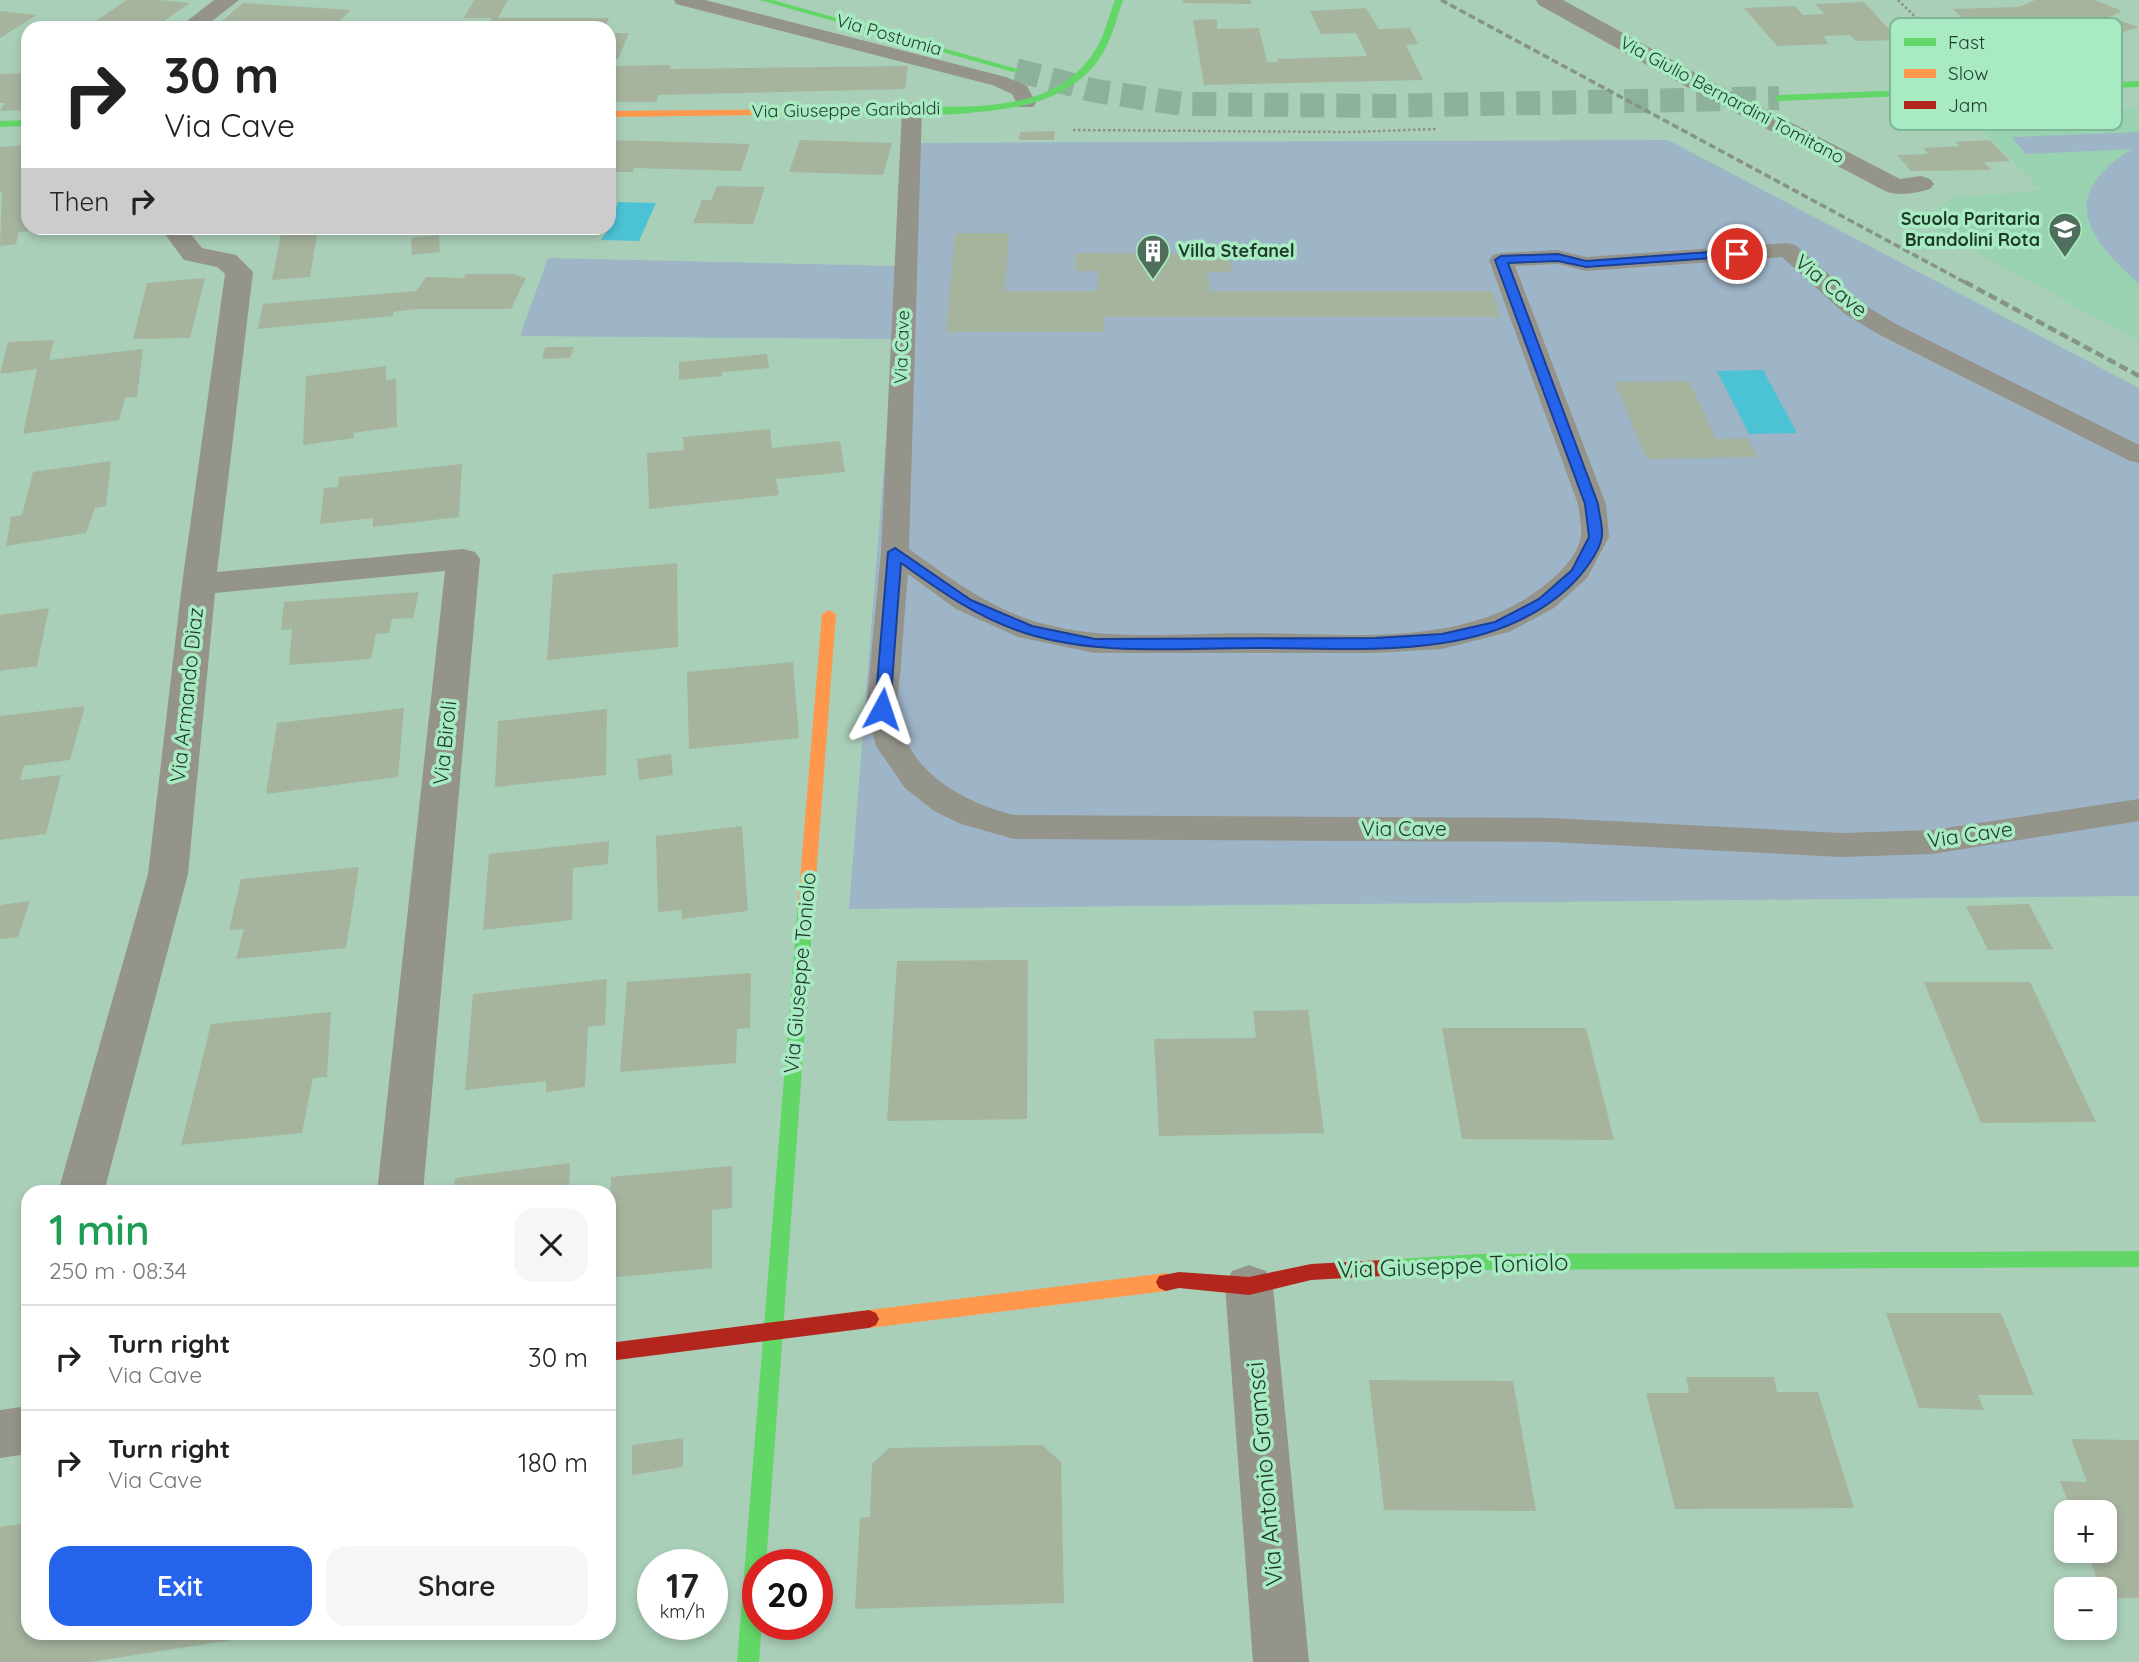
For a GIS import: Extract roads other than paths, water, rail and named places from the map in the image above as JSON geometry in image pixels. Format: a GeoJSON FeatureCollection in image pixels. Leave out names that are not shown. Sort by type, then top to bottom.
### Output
{"type":"FeatureCollection","features":[{"type":"Feature","properties":{"kind":"street"},"geometry":{"type":"LineString","coordinates":[[199,21],[228,0]]}},
{"type":"Feature","properties":{"kind":"street","name":"Via Postumia"},"geometry":{"type":"LineString","coordinates":[[763,0],[1016,70]]}},
{"type":"Feature","properties":{"kind":"street","name":"Via Giuseppe Garibaldi"},"geometry":{"type":"LineString","coordinates":[[616,114],[838,112],[979,108],[1026,103],[1053,94],[1077,80],[1096,59],[1119,0]]}},
{"type":"Feature","properties":{"kind":"street","name":"Via Giulio Bernardini Tomitano"},"geometry":{"type":"LineString","coordinates":[[1547,0],[1693,81],[1896,187],[1922,184]]}},
{"type":"Feature","properties":{"kind":"street"},"geometry":{"type":"LineString","coordinates":[[1779,98],[1890,94]]}},
{"type":"Feature","properties":{"kind":"street"},"geometry":{"type":"LineString","coordinates":[[0,124],[21,123]]}},
{"type":"Feature","properties":{"kind":"street","name":"Via Armando Diaz"},"geometry":{"type":"LineString","coordinates":[[82,1185],[168,874],[199,584],[239,272],[226,261],[186,241]]}},
{"type":"Feature","properties":{"kind":"street","name":"Via Biroli"},"geometry":{"type":"LineString","coordinates":[[199,584],[463,559],[401,1185]]}},
{"type":"Feature","properties":{"kind":"street","name":"Via Giuseppe Toniolo"},"geometry":{"type":"LineString","coordinates":[[748,1662],[771,1332],[829,614]]}},
{"type":"Feature","properties":{"kind":"street","name":"Via Giuseppe Toniolo"},"geometry":{"type":"LineString","coordinates":[[616,1351],[1179,1280],[1249,1286],[1311,1272],[1478,1262],[2139,1259]]}},
{"type":"Feature","properties":{"kind":"street","name":"Via Antonio Gramsci"},"geometry":{"type":"LineString","coordinates":[[1249,1286],[1281,1662]]}},
{"type":"Feature","properties":{"kind":"lane"},"geometry":{"type":"LineString","coordinates":[[683,0],[999,81],[1020,90],[1026,103]]}},
{"type":"Feature","properties":{"kind":"lane","name":"Via Cave"},"geometry":{"type":"LineString","coordinates":[[912,108],[895,552],[882,709],[891,746],[916,780],[946,803],[973,816],[1014,827],[1552,830],[1842,845],[1932,842],[2139,810]]}},
{"type":"Feature","properties":{"kind":"lane","name":"Via Cave"},"geometry":{"type":"LineString","coordinates":[[895,552],[966,603],[1029,630],[1095,643],[1375,643],[1442,639],[1499,625],[1544,602],[1577,572],[1595,537],[1591,504],[1501,260],[1558,257],[1586,264],[1787,250],[1854,309],[1887,329],[2139,455]]}},
{"type":"Feature","properties":{"kind":"water"},"geometry":{"type":"Polygon","coordinates":[[[618,202],[656,203],[639,241],[601,240],[604,235],[616,235],[618,202]]]}},
{"type":"Feature","properties":{"kind":"water"},"geometry":{"type":"Polygon","coordinates":[[[1763,370],[1797,433],[1749,434],[1717,371],[1763,370]]]}},
{"type":"Feature","properties":{"kind":"tunnel"},"geometry":{"type":"LineString","coordinates":[[1016,70],[1096,91],[1183,104],[1388,106],[1779,98]]}},
{"type":"Feature","properties":{"kind":"railway"},"geometry":{"type":"LineString","coordinates":[[1441,0],[1968,284]]}},
{"type":"Feature","properties":{"kind":"railway"},"geometry":{"type":"LineString","coordinates":[[1965,282],[2139,376]]}},
{"type":"Feature","properties":{"kind":"place","name":"Scuola Paritaria Brandolini Rota"},"geometry":{"type":"Point","coordinates":[2065,259]}},
{"type":"Feature","properties":{"kind":"place","name":"Villa Stefanel"},"geometry":{"type":"Point","coordinates":[1153,281]}}]}
